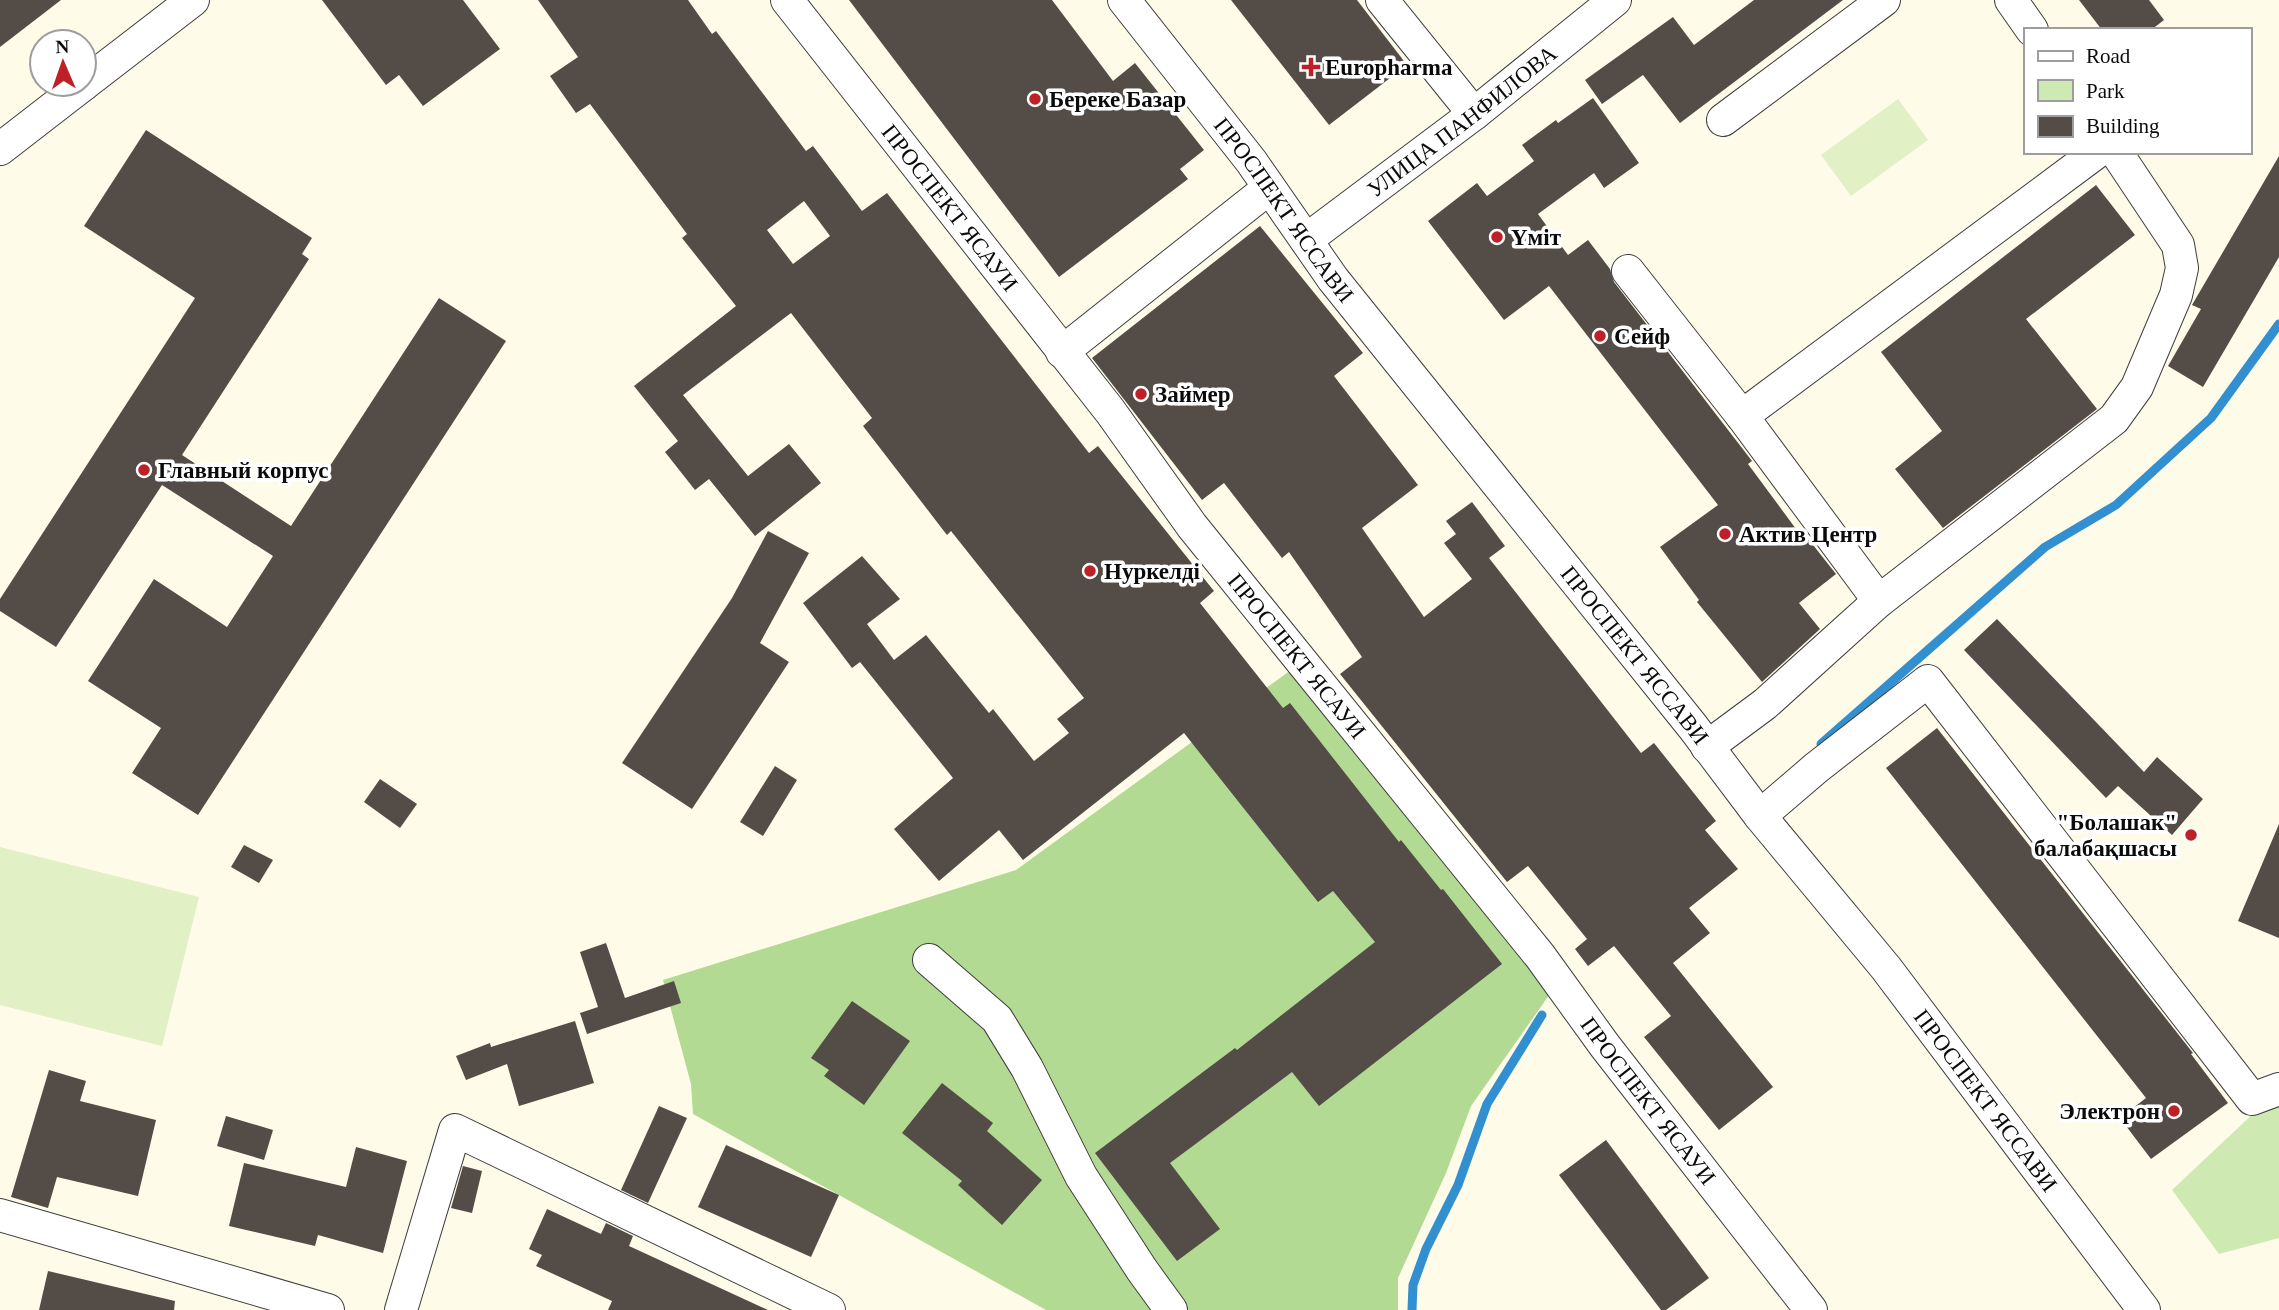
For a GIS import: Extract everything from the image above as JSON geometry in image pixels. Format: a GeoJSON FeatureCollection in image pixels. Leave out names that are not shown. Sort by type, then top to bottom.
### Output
{"type":"FeatureCollection","features":[{"type":"Feature","properties":{"kind":"street","name":"ПРОСПЕКТ ЯСАУИ"},"geometry":{"type":"LineString","coordinates":[[787,0],[1110,411],[1192,526],[1540,956],[1605,1046],[1811,1310]]}},
{"type":"Feature","properties":{"kind":"street","name":"ПРОСПЕКТ ЯССАВИ"},"geometry":{"type":"LineString","coordinates":[[1124,0],[1251,161],[1342,290],[1760,816],[1886,968],[2144,1310]]}},
{"type":"Feature","properties":{"kind":"street"},"geometry":{"type":"LineString","coordinates":[[1382,0],[1474,114]]}},
{"type":"Feature","properties":{"kind":"street","name":"УЛИЦА ПАНФИЛОВА"},"geometry":{"type":"LineString","coordinates":[[1306,240],[1474,114],[1615,0]]}},
{"type":"Feature","properties":{"kind":"street"},"geometry":{"type":"LineString","coordinates":[[1723,120],[1885,0]]}},
{"type":"Feature","properties":{"kind":"street"},"geometry":{"type":"LineString","coordinates":[[2011,0],[2031,28]]}},
{"type":"Feature","properties":{"kind":"street"},"geometry":{"type":"LineString","coordinates":[[98,72],[178,5]]}},
{"type":"Feature","properties":{"kind":"street"},"geometry":{"type":"LineString","coordinates":[[0,149],[66,98]]}},
{"type":"Feature","properties":{"kind":"street"},"geometry":{"type":"LineString","coordinates":[[1742,416],[2094,154]]}},
{"type":"Feature","properties":{"kind":"street"},"geometry":{"type":"LineString","coordinates":[[1707,747],[1765,704],[1879,601],[2114,419],[2137,387],[2176,295],[2182,268],[2178,245],[2117,154]]}},
{"type":"Feature","properties":{"kind":"street"},"geometry":{"type":"LineString","coordinates":[[1062,352],[1269,188]]}},
{"type":"Feature","properties":{"kind":"street"},"geometry":{"type":"LineString","coordinates":[[1628,271],[1742,416],[1879,601]]}},
{"type":"Feature","properties":{"kind":"street"},"geometry":{"type":"LineString","coordinates":[[1760,816],[1816,768],[1928,681],[2252,1099],[2279,1089]]}},
{"type":"Feature","properties":{"kind":"street"},"geometry":{"type":"LineString","coordinates":[[929,960],[997,1019],[1027,1068],[1081,1176],[1171,1310]]}},
{"type":"Feature","properties":{"kind":"street"},"geometry":{"type":"LineString","coordinates":[[401,1310],[455,1130],[829,1310]]}},
{"type":"Feature","properties":{"kind":"street"},"geometry":{"type":"LineString","coordinates":[[0,1215],[328,1310]]}},
{"type":"Feature","properties":{"kind":"green space"},"geometry":{"type":"Polygon","coordinates":[[[1898,99],[1928,140],[1851,196],[1821,155],[1898,99]]]}},
{"type":"Feature","properties":{"kind":"green space"},"geometry":{"type":"Polygon","coordinates":[[[1295,667],[1552,991],[1471,1106],[1446,1173],[1398,1278],[1398,1310],[1046,1310],[693,1114],[691,1084],[663,980],[1016,870],[1295,667]]]}},
{"type":"Feature","properties":{"kind":"green space"},"geometry":{"type":"Polygon","coordinates":[[[0,847],[199,897],[162,1046],[0,1005],[0,847]]]}},
{"type":"Feature","properties":{"kind":"green space"},"geometry":{"type":"Polygon","coordinates":[[[2279,1103],[2279,1238],[2219,1254],[2172,1190],[2257,1110],[2279,1103]]]}},
{"type":"Feature","properties":{"kind":"building"},"geometry":{"type":"Polygon","coordinates":[[[0,0],[61,0],[0,47],[0,0]]]}},
{"type":"Feature","properties":{"kind":"building"},"geometry":{"type":"Polygon","coordinates":[[[322,0],[463,0],[500,49],[423,106],[399,75],[386,85],[322,0]]]}},
{"type":"Feature","properties":{"kind":"building"},"geometry":{"type":"Polygon","coordinates":[[[538,0],[688,0],[712,34],[716,31],[806,151],[813,146],[862,211],[887,193],[1089,453],[1098,446],[1214,591],[1200,603],[1283,708],[1290,703],[1399,842],[1401,840],[1441,890],[1443,889],[1502,964],[1319,1106],[1292,1072],[1170,1163],[1220,1229],[1177,1261],[1095,1153],[1235,1048],[1237,1050],[1375,942],[1333,891],[1318,902],[1184,733],[1023,860],[999,830],[939,881],[894,829],[953,778],[860,662],[852,668],[803,603],[862,556],[900,599],[867,624],[894,660],[926,635],[989,713],[993,709],[1034,761],[1069,733],[1057,719],[1084,698],[951,531],[947,535],[863,426],[872,418],[791,313],[683,395],[748,476],[789,444],[821,483],[755,536],[709,479],[695,490],[665,452],[678,441],[634,386],[736,306],[682,238],[687,234],[590,104],[576,113],[550,76],[578,57],[538,0]],[[804,201],[767,230],[793,264],[830,236],[804,201]]]}},
{"type":"Feature","properties":{"kind":"building","name":"Береке Базар"},"geometry":{"type":"Polygon","coordinates":[[[849,0],[1052,0],[1113,81],[1135,63],[1204,150],[1180,169],[1188,179],[1059,277],[849,0]]]}},
{"type":"Feature","properties":{"kind":"building"},"geometry":{"type":"Polygon","coordinates":[[[1231,0],[1357,0],[1407,65],[1329,125],[1231,0]]]}},
{"type":"Feature","properties":{"kind":"building"},"geometry":{"type":"Polygon","coordinates":[[[1754,0],[1843,0],[1680,123],[1643,75],[1602,104],[1585,80],[1673,17],[1694,45],[1754,0]]]}},
{"type":"Feature","properties":{"kind":"building"},"geometry":{"type":"Polygon","coordinates":[[[2079,0],[2149,0],[2164,20],[2154,28],[2100,28],[2079,0]]]}},
{"type":"Feature","properties":{"kind":"building"},"geometry":{"type":"Polygon","coordinates":[[[1593,98],[1639,163],[1604,188],[1594,173],[1538,214],[1568,255],[1588,240],[1610,269],[1614,282],[1752,461],[1748,464],[1799,533],[1802,531],[1836,574],[1799,603],[1820,629],[1762,682],[1697,602],[1699,600],[1660,547],[1718,505],[1549,286],[1504,320],[1428,221],[1477,183],[1487,196],[1534,161],[1522,145],[1593,98]]]}},
{"type":"Feature","properties":{"kind":"building","name":"Главный корпус"},"geometry":{"type":"Polygon","coordinates":[[[146,130],[312,238],[302,254],[309,259],[182,455],[291,526],[439,298],[506,341],[198,815],[132,773],[161,728],[88,681],[154,579],[227,627],[273,556],[162,485],[56,647],[0,611],[0,599],[195,298],[84,226],[146,130]]]}},
{"type":"Feature","properties":{"kind":"building"},"geometry":{"type":"Polygon","coordinates":[[[2279,156],[2279,257],[2203,387],[2168,366],[2201,309],[2192,305],[2279,156]]]}},
{"type":"Feature","properties":{"kind":"building"},"geometry":{"type":"Polygon","coordinates":[[[2096,185],[2135,235],[2026,319],[2097,409],[1943,528],[1895,469],[1942,431],[1881,352],[2096,185]]]}},
{"type":"Feature","properties":{"kind":"building"},"geometry":{"type":"Polygon","coordinates":[[[1260,226],[1363,353],[1334,376],[1418,485],[1362,528],[1424,617],[1472,579],[1444,543],[1456,534],[1446,521],[1472,502],[1505,546],[1489,558],[1641,753],[1654,743],[1716,821],[1705,830],[1738,869],[1689,908],[1710,933],[1673,963],[1773,1087],[1719,1130],[1644,1037],[1671,1016],[1614,946],[1588,966],[1575,949],[1587,939],[1528,866],[1507,882],[1340,674],[1362,657],[1289,552],[1282,558],[1224,483],[1202,500],[1092,358],[1260,226]]]}},
{"type":"Feature","properties":{"kind":"building"},"geometry":{"type":"Polygon","coordinates":[[[768,531],[809,553],[760,643],[789,662],[692,809],[622,763],[732,598],[768,531]]]}},
{"type":"Feature","properties":{"kind":"building"},"geometry":{"type":"Polygon","coordinates":[[[1997,619],[2144,772],[2157,757],[2203,799],[2172,835],[2118,786],[2106,798],[1964,650],[1997,619]]]}},
{"type":"Feature","properties":{"kind":"building"},"geometry":{"type":"Polygon","coordinates":[[[1937,728],[2193,1053],[2191,1054],[2228,1103],[2151,1159],[2120,1118],[2146,1098],[1886,768],[1937,728]]]}},
{"type":"Feature","properties":{"kind":"building"},"geometry":{"type":"Polygon","coordinates":[[[775,766],[797,780],[763,836],[740,822],[775,766]]]}},
{"type":"Feature","properties":{"kind":"building"},"geometry":{"type":"Polygon","coordinates":[[[380,779],[417,804],[400,828],[364,802],[380,779]]]}},
{"type":"Feature","properties":{"kind":"building"},"geometry":{"type":"Polygon","coordinates":[[[2279,824],[2279,938],[2238,921],[2279,824]]]}},
{"type":"Feature","properties":{"kind":"building"},"geometry":{"type":"Polygon","coordinates":[[[244,845],[273,860],[259,883],[231,867],[244,845]]]}},
{"type":"Feature","properties":{"kind":"building"},"geometry":{"type":"Polygon","coordinates":[[[606,943],[625,998],[674,981],[681,1003],[587,1034],[580,1013],[598,1007],[580,952],[606,943]]]}},
{"type":"Feature","properties":{"kind":"building"},"geometry":{"type":"Polygon","coordinates":[[[852,1001],[910,1041],[864,1105],[824,1076],[829,1070],[811,1058],[852,1001]]]}},
{"type":"Feature","properties":{"kind":"building"},"geometry":{"type":"Polygon","coordinates":[[[575,1021],[594,1083],[519,1106],[507,1064],[466,1080],[456,1056],[490,1043],[491,1047],[575,1021]]]}},
{"type":"Feature","properties":{"kind":"building"},"geometry":{"type":"Polygon","coordinates":[[[49,1070],[86,1081],[80,1101],[156,1120],[138,1196],[57,1177],[48,1208],[11,1197],[49,1070]]]}},
{"type":"Feature","properties":{"kind":"building"},"geometry":{"type":"Polygon","coordinates":[[[942,1083],[993,1123],[987,1131],[1042,1180],[1002,1225],[958,1185],[962,1181],[902,1133],[942,1083]]]}},
{"type":"Feature","properties":{"kind":"building"},"geometry":{"type":"Polygon","coordinates":[[[659,1106],[687,1118],[648,1203],[621,1190],[659,1106]]]}},
{"type":"Feature","properties":{"kind":"building"},"geometry":{"type":"Polygon","coordinates":[[[226,1116],[273,1130],[264,1160],[217,1146],[226,1116]]]}},
{"type":"Feature","properties":{"kind":"building"},"geometry":{"type":"Polygon","coordinates":[[[1606,1140],[1709,1278],[1666,1310],[1661,1310],[1559,1175],[1606,1140]]]}},
{"type":"Feature","properties":{"kind":"building"},"geometry":{"type":"Polygon","coordinates":[[[726,1145],[839,1195],[811,1257],[698,1207],[726,1145]]]}},
{"type":"Feature","properties":{"kind":"building"},"geometry":{"type":"Polygon","coordinates":[[[356,1147],[407,1161],[383,1253],[318,1235],[315,1246],[229,1226],[244,1163],[346,1187],[356,1147]]]}},
{"type":"Feature","properties":{"kind":"building"},"geometry":{"type":"Polygon","coordinates":[[[463,1166],[482,1171],[472,1213],[451,1208],[463,1166]]]}},
{"type":"Feature","properties":{"kind":"building"},"geometry":{"type":"Polygon","coordinates":[[[547,1209],[601,1234],[606,1223],[633,1236],[629,1246],[768,1310],[608,1310],[612,1301],[536,1266],[542,1255],[529,1249],[547,1209]]]}},
{"type":"Feature","properties":{"kind":"building"},"geometry":{"type":"Polygon","coordinates":[[[48,1271],[175,1301],[174,1310],[39,1310],[48,1271]]]}},
{"type":"Feature","properties":{"kind":"waterway"},"geometry":{"type":"LineString","coordinates":[[1821,744],[2045,547],[2116,505],[2211,418],[2279,324]]}},
{"type":"Feature","properties":{"kind":"waterway"},"geometry":{"type":"LineString","coordinates":[[1412,1310],[1413,1285],[1426,1249],[1458,1185],[1487,1104],[1542,1015]]}},
{"type":"Feature","properties":{"kind":"place","name":"Europharma"},"geometry":{"type":"Point","coordinates":[1311,67]}},
{"type":"Feature","properties":{"kind":"place","name":"Береке Базар"},"geometry":{"type":"Point","coordinates":[1035,99]}},
{"type":"Feature","properties":{"kind":"place","name":"Үміт"},"geometry":{"type":"Point","coordinates":[1497,237]}},
{"type":"Feature","properties":{"kind":"place","name":"Сейф"},"geometry":{"type":"Point","coordinates":[1600,336]}},
{"type":"Feature","properties":{"kind":"place","name":"Займер"},"geometry":{"type":"Point","coordinates":[1141,394]}},
{"type":"Feature","properties":{"kind":"place","name":"Главный корпус"},"geometry":{"type":"Point","coordinates":[144,470]}},
{"type":"Feature","properties":{"kind":"place","name":"Актив Центр"},"geometry":{"type":"Point","coordinates":[1725,534]}},
{"type":"Feature","properties":{"kind":"place","name":"Нуркелді"},"geometry":{"type":"Point","coordinates":[1090,571]}},
{"type":"Feature","properties":{"kind":"place","name":"\"Болашак\" балабақшасы"},"geometry":{"type":"Point","coordinates":[2191,835]}},
{"type":"Feature","properties":{"kind":"place","name":"Электрон"},"geometry":{"type":"Point","coordinates":[2174,1111]}}]}
